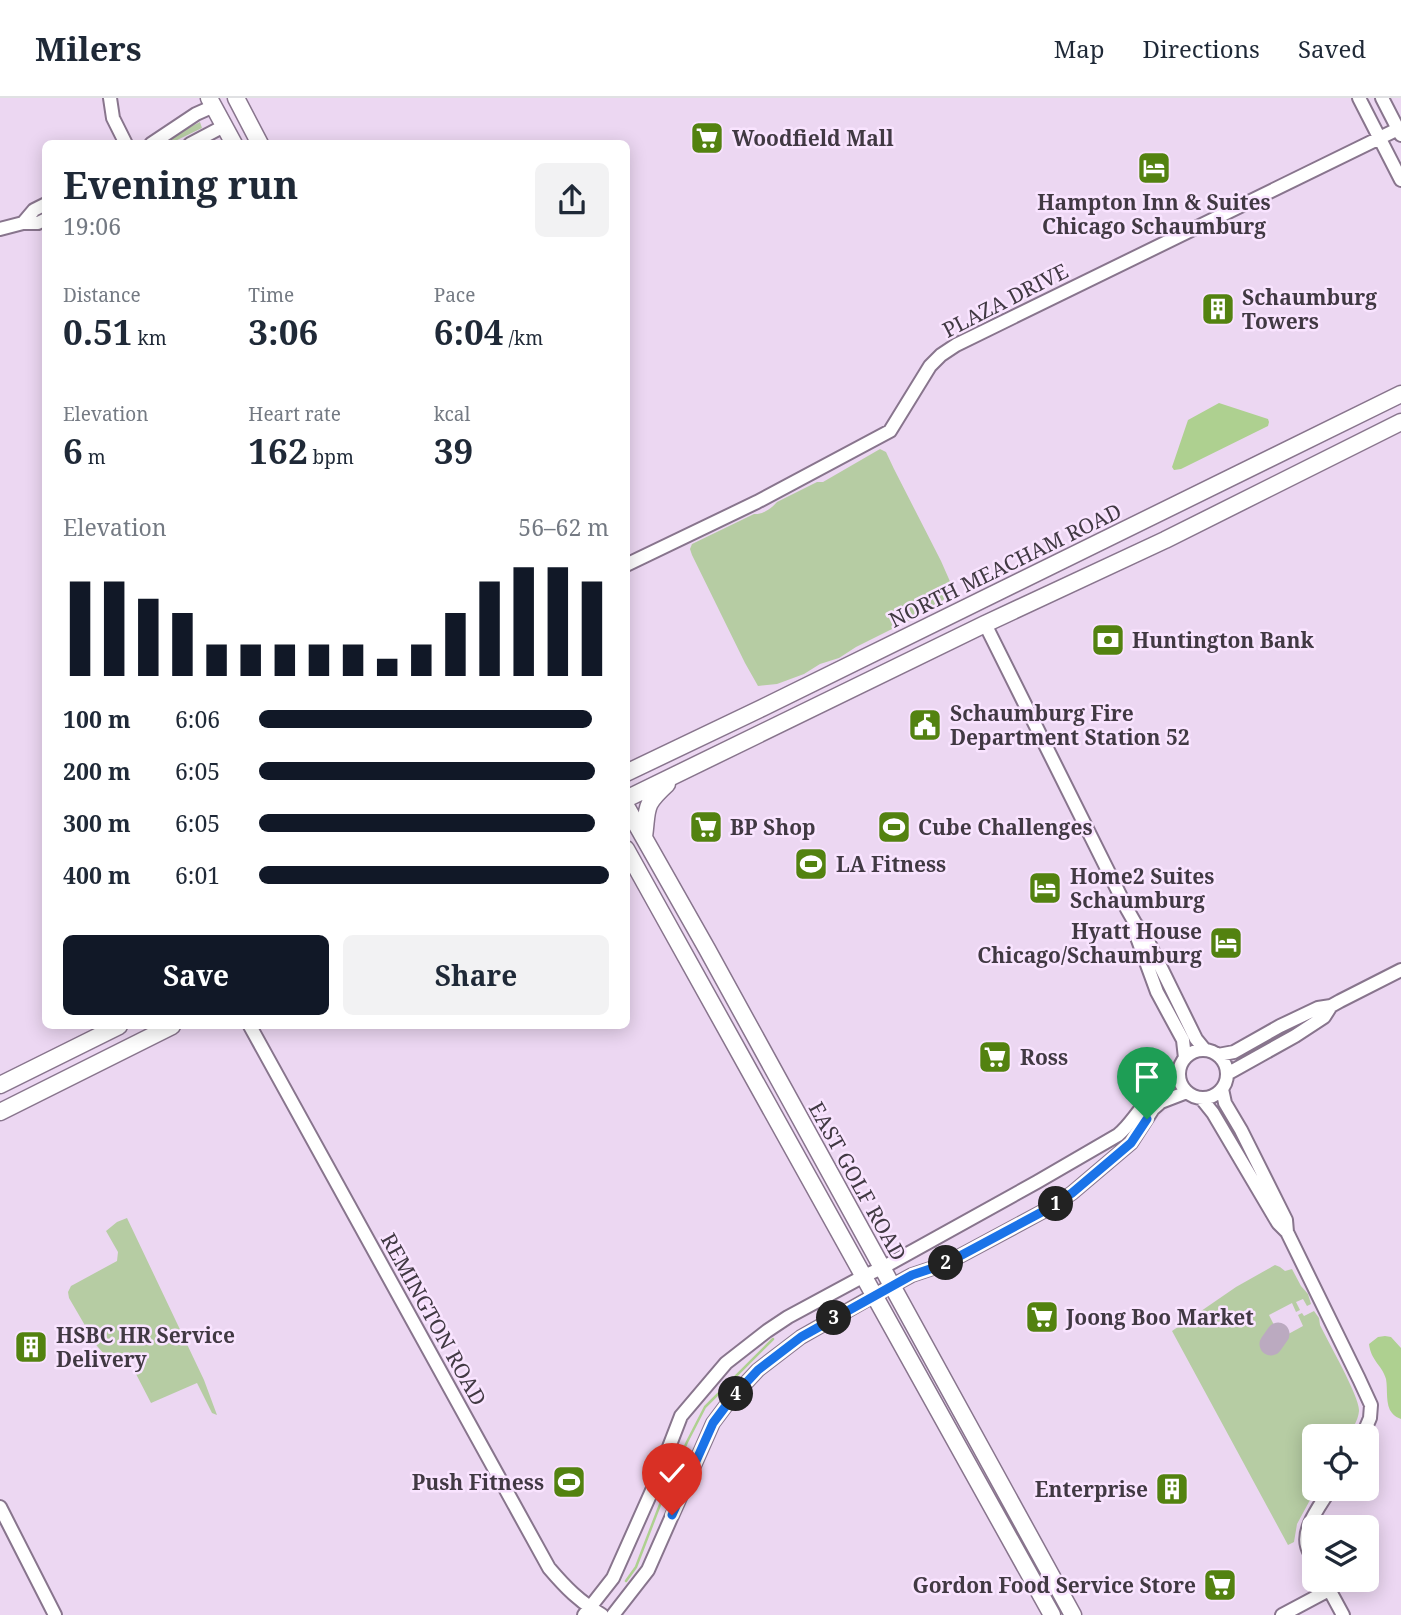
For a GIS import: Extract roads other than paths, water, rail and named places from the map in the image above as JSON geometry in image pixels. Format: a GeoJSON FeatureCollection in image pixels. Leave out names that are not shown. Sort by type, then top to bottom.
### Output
{"type":"FeatureCollection","features":[{"type":"Feature","properties":{"kind":"main road"},"geometry":{"type":"LineString","coordinates":[[236,98],[258,140]]}},
{"type":"Feature","properties":{"kind":"main road"},"geometry":{"type":"LineString","coordinates":[[211,102],[232,140]]}},
{"type":"Feature","properties":{"kind":"main road","name":"NORTH MEACHAM ROAD"},"geometry":{"type":"LineString","coordinates":[[634,763],[762,708],[1401,394]]}},
{"type":"Feature","properties":{"kind":"main road"},"geometry":{"type":"LineString","coordinates":[[630,797],[985,624],[1165,540],[1401,422]]}},
{"type":"Feature","properties":{"kind":"main road"},"geometry":{"type":"LineString","coordinates":[[644,837],[647,806],[677,775]]}},
{"type":"Feature","properties":{"kind":"main road","name":"EAST GOLF ROAD"},"geometry":{"type":"LineString","coordinates":[[630,813],[1073,1615]]}},
{"type":"Feature","properties":{"kind":"main road","name":"EAST GOLF ROAD"},"geometry":{"type":"LineString","coordinates":[[630,856],[1052,1615]]}},
{"type":"Feature","properties":{"kind":"main road"},"geometry":{"type":"LineString","coordinates":[[630,864],[642,877]]}},
{"type":"Feature","properties":{"kind":"main road"},"geometry":{"type":"LineString","coordinates":[[0,1085],[113,1029]]}},
{"type":"Feature","properties":{"kind":"main road"},"geometry":{"type":"LineString","coordinates":[[0,1112],[166,1029]]}},
{"type":"Feature","properties":{"kind":"street"},"geometry":{"type":"LineString","coordinates":[[110,98],[113,118],[124,140]]}},
{"type":"Feature","properties":{"kind":"street"},"geometry":{"type":"LineString","coordinates":[[1359,98],[1401,180]]}},
{"type":"Feature","properties":{"kind":"street"},"geometry":{"type":"LineString","coordinates":[[1382,98],[1399,132]]}},
{"type":"Feature","properties":{"kind":"street"},"geometry":{"type":"LineString","coordinates":[[157,140],[211,102]]}},
{"type":"Feature","properties":{"kind":"street"},"geometry":{"type":"LineString","coordinates":[[198,140],[224,126]]}},
{"type":"Feature","properties":{"kind":"street","name":"PLAZA DRIVE"},"geometry":{"type":"LineString","coordinates":[[630,563],[757,502],[890,431],[930,366],[956,345],[1379,138],[1399,132]]}},
{"type":"Feature","properties":{"kind":"street"},"geometry":{"type":"LineString","coordinates":[[23,223],[34,210],[42,206]]}},
{"type":"Feature","properties":{"kind":"street"},"geometry":{"type":"LineString","coordinates":[[0,229],[42,221]]}},
{"type":"Feature","properties":{"kind":"street"},"geometry":{"type":"LineString","coordinates":[[985,624],[1135,923],[1145,935],[1196,1039],[1205,1050],[1218,1055],[1234,1052],[1280,1026],[1318,1008],[1331,1006],[1401,970]]}},
{"type":"Feature","properties":{"kind":"street"},"geometry":{"type":"LineString","coordinates":[[1135,923],[1135,932],[1157,992],[1183,1040],[1185,1058]]}},
{"type":"Feature","properties":{"kind":"street"},"geometry":{"type":"LineString","coordinates":[[1227,1074],[1295,1036],[1324,1017],[1331,1006]]}},
{"type":"Feature","properties":{"kind":"street","name":"REMINGTON ROAD"},"geometry":{"type":"LineString","coordinates":[[252,1029],[549,1567],[587,1611],[602,1615]]}},
{"type":"Feature","properties":{"kind":"street"},"geometry":{"type":"LineString","coordinates":[[1205,1050],[1192,1052],[1181,1064],[1179,1072],[1182,1086],[1187,1092],[1201,1098],[1213,1113],[1278,1223],[1287,1232],[1371,1405],[1367,1424]]}},
{"type":"Feature","properties":{"kind":"street"},"geometry":{"type":"LineString","coordinates":[[1201,1098],[1216,1094],[1226,1082],[1225,1066],[1218,1055]]}},
{"type":"Feature","properties":{"kind":"street"},"geometry":{"type":"LineString","coordinates":[[587,1611],[613,1578],[654,1486],[681,1416],[726,1363],[766,1331],[1118,1135],[1128,1127],[1147,1101],[1179,1072]]}},
{"type":"Feature","properties":{"kind":"street"},"geometry":{"type":"LineString","coordinates":[[1222,1089],[1225,1103],[1286,1220],[1287,1232]]}},
{"type":"Feature","properties":{"kind":"street"},"geometry":{"type":"LineString","coordinates":[[613,1615],[648,1570],[713,1423],[758,1370],[801,1337],[875,1295],[912,1275],[945,1264],[1053,1206],[1131,1143],[1153,1108],[1187,1092]]}},
{"type":"Feature","properties":{"kind":"street"},"geometry":{"type":"LineString","coordinates":[[0,1507],[55,1615]]}},
{"type":"Feature","properties":{"kind":"street"},"geometry":{"type":"LineString","coordinates":[[1283,1615],[1317,1592]]}},
{"type":"Feature","properties":{"kind":"street"},"geometry":{"type":"LineString","coordinates":[[1331,1592],[1343,1615]]}},
{"type":"Feature","properties":{"kind":"waterway"},"geometry":{"type":"LineString","coordinates":[[626,1581],[636,1567],[666,1489],[705,1407],[773,1339]]}},
{"type":"Feature","properties":{"kind":"place","name":"Woodfield Mall"},"geometry":{"type":"Point","coordinates":[707,138]}},
{"type":"Feature","properties":{"kind":"place","name":"Hampton Inn & Suites Chicago Schaumburg"},"geometry":{"type":"Point","coordinates":[1154,168]}},
{"type":"Feature","properties":{"kind":"place","name":"Schaumburg Towers"},"geometry":{"type":"Point","coordinates":[1218,309]}},
{"type":"Feature","properties":{"kind":"place","name":"Huntington Bank"},"geometry":{"type":"Point","coordinates":[1108,640]}},
{"type":"Feature","properties":{"kind":"place","name":"Schaumburg Fire Department Station 52"},"geometry":{"type":"Point","coordinates":[925,725]}},
{"type":"Feature","properties":{"kind":"place","name":"BP Shop"},"geometry":{"type":"Point","coordinates":[706,827]}},
{"type":"Feature","properties":{"kind":"place","name":"Cube Challenges"},"geometry":{"type":"Point","coordinates":[894,827]}},
{"type":"Feature","properties":{"kind":"place","name":"LA Fitness"},"geometry":{"type":"Point","coordinates":[811,864]}},
{"type":"Feature","properties":{"kind":"place","name":"Home2 Suites Schaumburg"},"geometry":{"type":"Point","coordinates":[1045,888]}},
{"type":"Feature","properties":{"kind":"place","name":"Hyatt House Chicago/Schaumburg"},"geometry":{"type":"Point","coordinates":[1226,943]}},
{"type":"Feature","properties":{"kind":"place","name":"Ross"},"geometry":{"type":"Point","coordinates":[995,1057]}},
{"type":"Feature","properties":{"kind":"place","name":"Joong Boo Market"},"geometry":{"type":"Point","coordinates":[1042,1317]}},
{"type":"Feature","properties":{"kind":"place","name":"HSBC HR Service Delivery"},"geometry":{"type":"Point","coordinates":[31,1347]}},
{"type":"Feature","properties":{"kind":"place","name":"Push Fitness"},"geometry":{"type":"Point","coordinates":[569,1482]}},
{"type":"Feature","properties":{"kind":"place","name":"Enterprise"},"geometry":{"type":"Point","coordinates":[1172,1489]}},
{"type":"Feature","properties":{"kind":"place","name":"Gordon Food Service Store"},"geometry":{"type":"Point","coordinates":[1220,1585]}}]}
